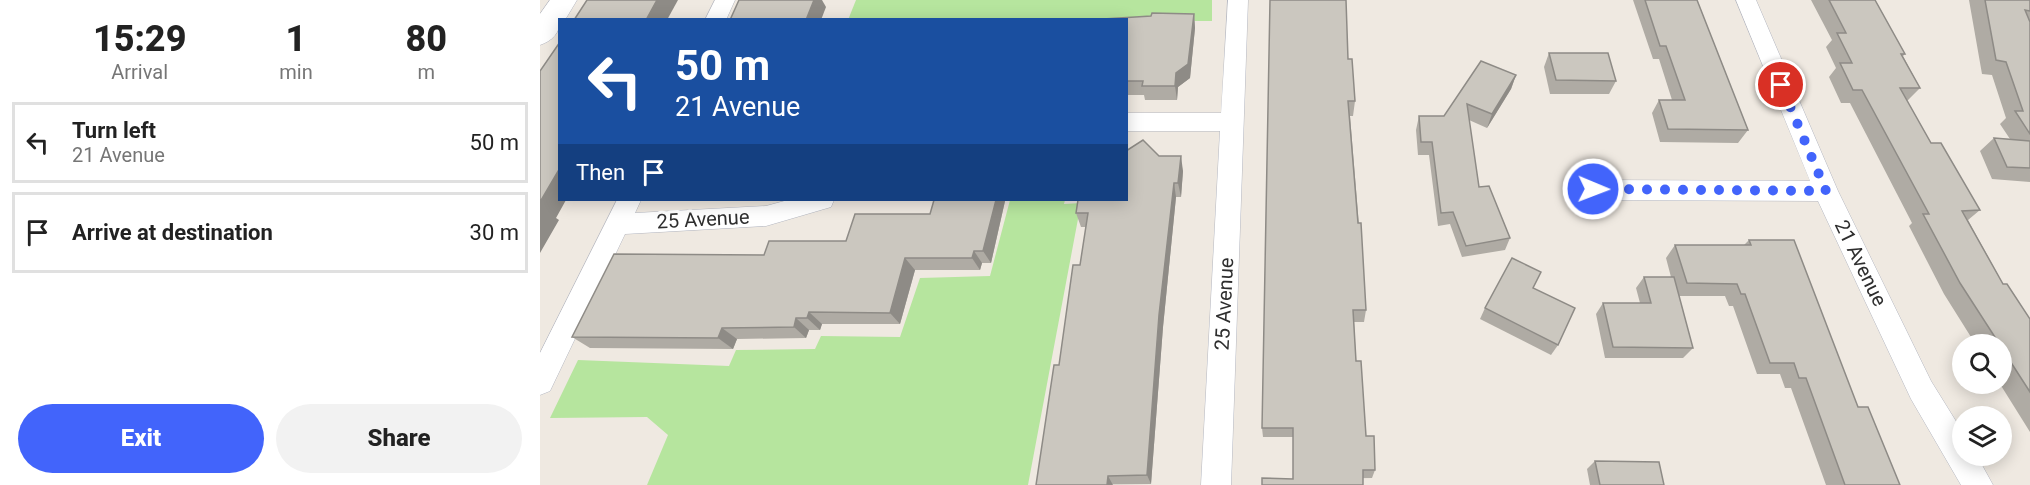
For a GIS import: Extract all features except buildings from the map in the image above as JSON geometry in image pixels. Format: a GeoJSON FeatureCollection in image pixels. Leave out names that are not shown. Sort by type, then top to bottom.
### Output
{"type":"FeatureCollection","features":[{"type":"Feature","properties":{"kind":"street"},"geometry":{"type":"LineString","coordinates":[[540,35],[564,0]]}},
{"type":"Feature","properties":{"kind":"street"},"geometry":{"type":"LineString","coordinates":[[716,18],[724,0]]}},
{"type":"Feature","properties":{"kind":"street","name":"25 Avenue"},"geometry":{"type":"LineString","coordinates":[[1216,485],[1238,0]]}},
{"type":"Feature","properties":{"kind":"street","name":"21 Avenue"},"geometry":{"type":"LineString","coordinates":[[1746,0],[1826,191],[1921,390],[1978,485]]}},
{"type":"Feature","properties":{"kind":"street"},"geometry":{"type":"LineString","coordinates":[[1128,122],[1233,122]]}},
{"type":"Feature","properties":{"kind":"street"},"geometry":{"type":"LineString","coordinates":[[1593,189],[1826,191]]}},
{"type":"Feature","properties":{"kind":"street","name":"25 Avenue"},"geometry":{"type":"LineString","coordinates":[[540,382],[628,201]]}},
{"type":"Feature","properties":{"kind":"street","name":"25 Avenue"},"geometry":{"type":"LineString","coordinates":[[617,224],[766,216],[818,201]]}},
{"type":"Feature","properties":{"kind":"green space"},"geometry":{"type":"Polygon","coordinates":[[[856,0],[1212,0],[1212,21],[1128,21],[1128,18],[849,18],[856,0]]]}},
{"type":"Feature","properties":{"kind":"green space"},"geometry":{"type":"Polygon","coordinates":[[[1010,201],[1081,203],[1028,485],[647,485],[668,435],[647,417],[550,418],[578,360],[729,366],[736,350],[815,349],[821,336],[900,337],[920,278],[990,276],[1010,201]]]}},
{"type":"Feature","properties":{"kind":"route"},"geometry":{"type":"LineString","coordinates":[[1593,189],[1826,191],[1781,85]]}}]}
